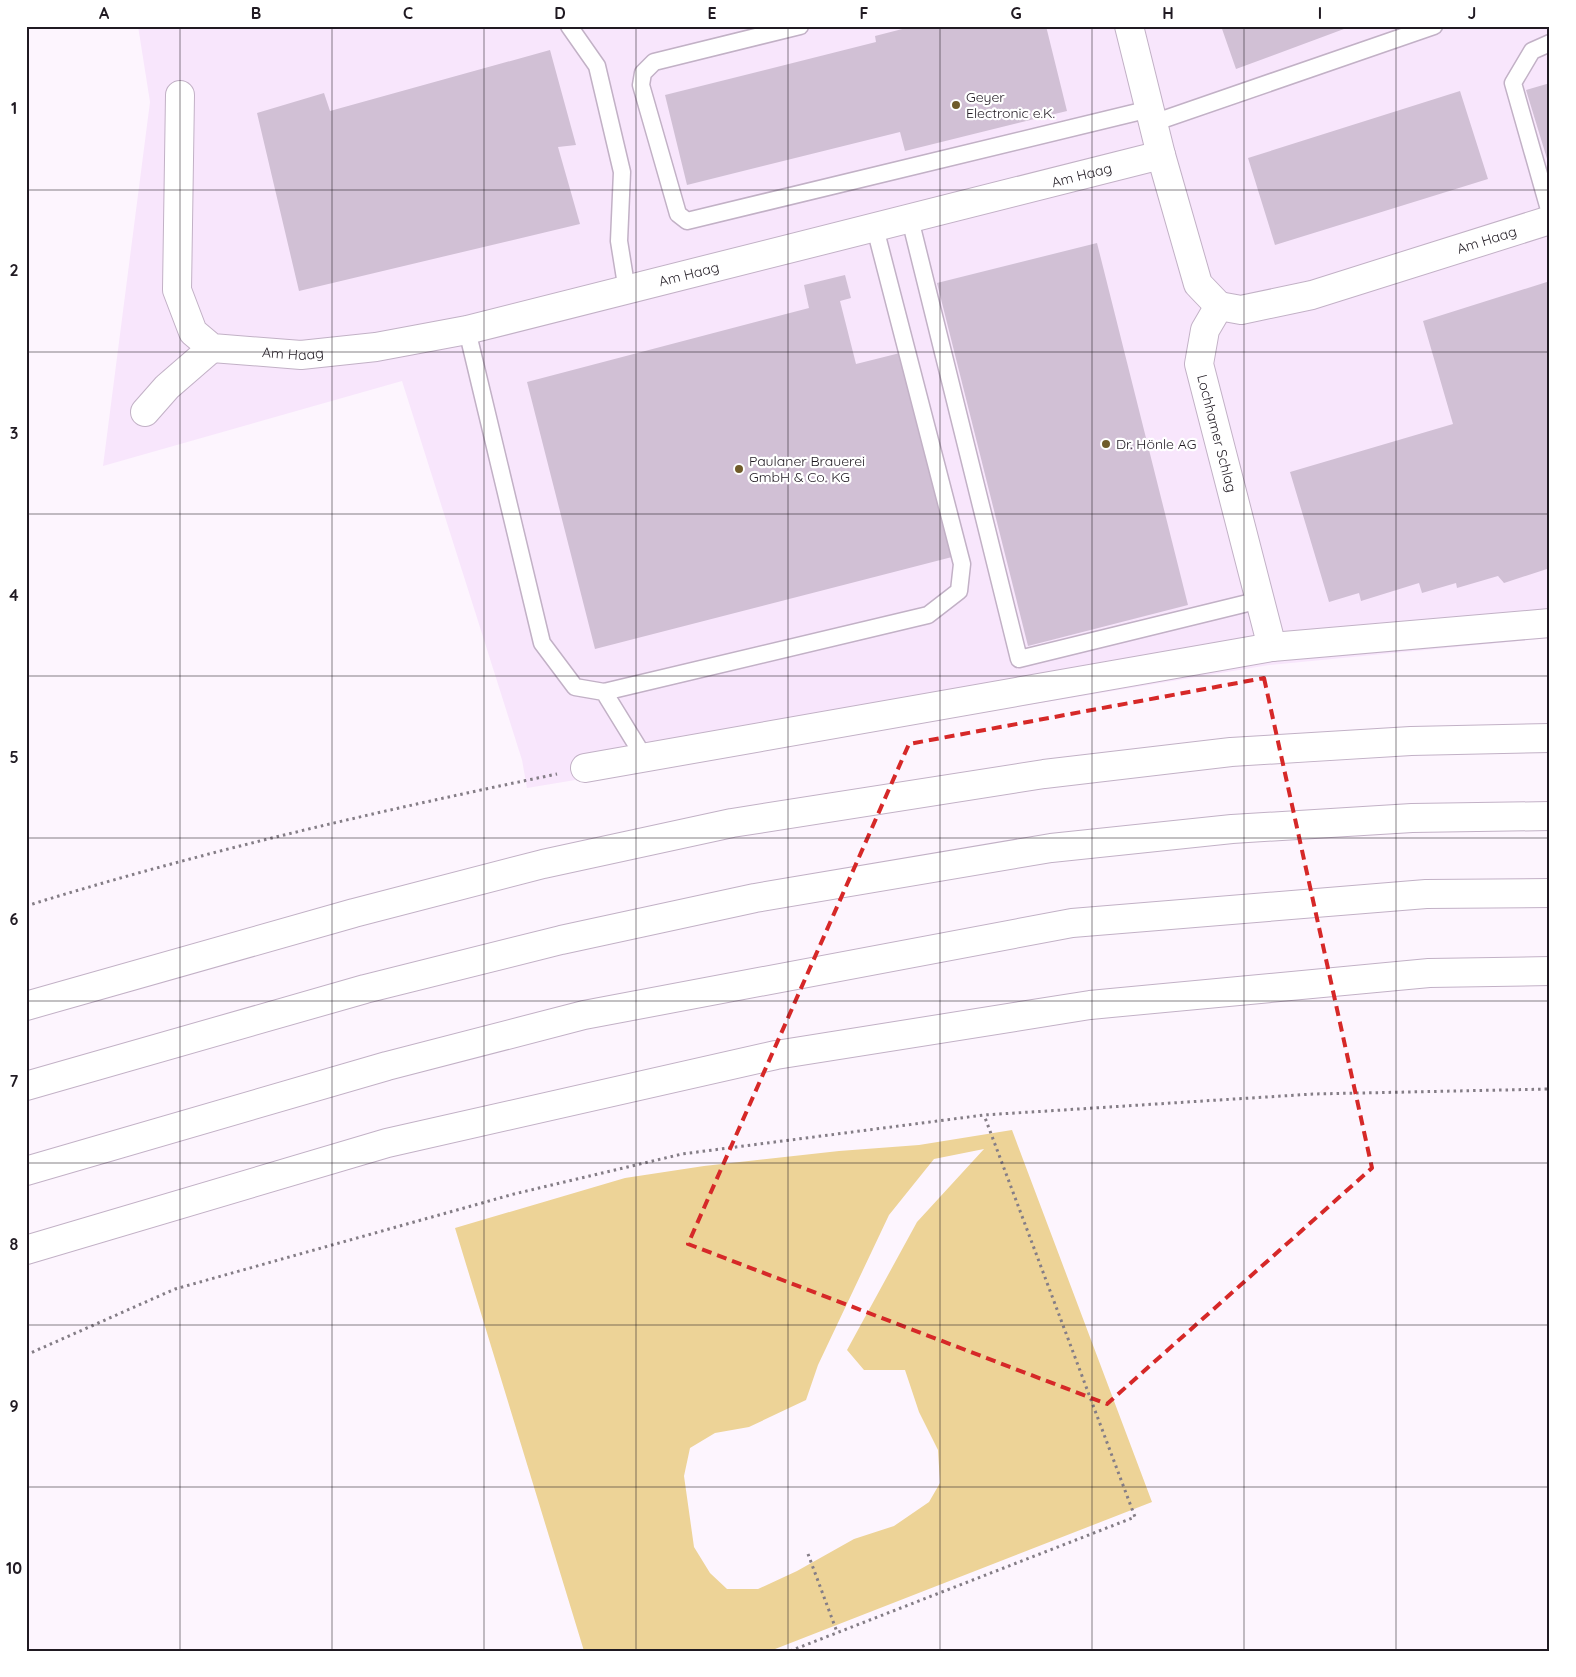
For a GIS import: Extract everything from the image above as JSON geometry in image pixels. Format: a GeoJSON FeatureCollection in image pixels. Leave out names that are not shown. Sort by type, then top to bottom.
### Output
{"type":"FeatureCollection","features":[{"type":"Feature","properties":{"kind":"main road"},"geometry":{"type":"LineString","coordinates":[[1129,26],[1198,284],[1219,306]]}},
{"type":"Feature","properties":{"kind":"main road"},"geometry":{"type":"LineString","coordinates":[[145,412],[167,387],[212,348],[193,332],[176,290],[180,96]]}},
{"type":"Feature","properties":{"kind":"main road","name":"Am Haag"},"geometry":{"type":"LineString","coordinates":[[212,348],[301,355],[376,347],[468,330],[627,292],[1162,155]]}},
{"type":"Feature","properties":{"kind":"main road","name":"Am Haag"},"geometry":{"type":"LineString","coordinates":[[1219,306],[1241,310],[1312,294],[1550,220]]}},
{"type":"Feature","properties":{"kind":"main road","name":"Lochhamer Schlag"},"geometry":{"type":"LineString","coordinates":[[1219,306],[1206,330],[1199,364],[1272,647]]}},
{"type":"Feature","properties":{"kind":"main road"},"geometry":{"type":"LineString","coordinates":[[585,768],[1272,647],[1550,623]]}},
{"type":"Feature","properties":{"kind":"main road"},"geometry":{"type":"LineString","coordinates":[[26,1006],[354,912],[543,864],[732,823],[1044,774],[1231,752],[1412,740],[1550,738]]}},
{"type":"Feature","properties":{"kind":"main road"},"geometry":{"type":"LineString","coordinates":[[26,1086],[365,990],[562,940],[755,898],[1051,848],[1232,829],[1412,818],[1550,816]]}},
{"type":"Feature","properties":{"kind":"main road"},"geometry":{"type":"LineString","coordinates":[[26,1171],[386,1066],[584,1015],[1024,932],[1072,924],[1426,894],[1550,893]]}},
{"type":"Feature","properties":{"kind":"main road"},"geometry":{"type":"LineString","coordinates":[[26,1250],[387,1144],[776,1055],[1090,1005],[1429,973],[1550,971]]}},
{"type":"Feature","properties":{"kind":"lane"},"geometry":{"type":"LineString","coordinates":[[569,26],[598,66],[622,172],[618,241],[627,292]]}},
{"type":"Feature","properties":{"kind":"lane"},"geometry":{"type":"LineString","coordinates":[[800,26],[654,62],[643,73],[641,84],[678,214],[687,221],[1152,116],[1434,26]]}},
{"type":"Feature","properties":{"kind":"lane"},"geometry":{"type":"LineString","coordinates":[[1550,43],[1532,51],[1513,82],[1550,213]]}},
{"type":"Feature","properties":{"kind":"lane"},"geometry":{"type":"LineString","coordinates":[[910,219],[1019,659],[1260,600]]}},
{"type":"Feature","properties":{"kind":"lane"},"geometry":{"type":"LineString","coordinates":[[468,330],[542,643],[575,686],[604,692],[928,616],[959,592],[962,564],[875,228]]}},
{"type":"Feature","properties":{"kind":"lane"},"geometry":{"type":"LineString","coordinates":[[604,692],[644,757]]}},
{"type":"Feature","properties":{"kind":"path"},"geometry":{"type":"LineString","coordinates":[[26,906],[134,872],[435,799],[585,768]]}},
{"type":"Feature","properties":{"kind":"path"},"geometry":{"type":"LineString","coordinates":[[26,1355],[175,1289],[514,1194],[682,1154],[984,1115],[1313,1094],[1550,1089]]}},
{"type":"Feature","properties":{"kind":"path"},"geometry":{"type":"LineString","coordinates":[[790,1651],[1135,1517],[984,1115]]}},
{"type":"Feature","properties":{"kind":"path"},"geometry":{"type":"LineString","coordinates":[[808,1554],[837,1632]]}},
{"type":"Feature","properties":{"kind":"highlighted area"},"geometry":{"type":"Polygon","coordinates":[[[1264,678],[1372,1168],[1107,1404],[688,1244],[909,744],[1264,678]]]}},
{"type":"Feature","properties":{"kind":"shaded area"},"geometry":{"type":"Polygon","coordinates":[[[138,26],[1550,26],[1550,638],[1269,665],[527,788],[522,760],[402,381],[103,466],[150,102],[138,26]]]}},
{"type":"Feature","properties":{"kind":"shaded area"},"geometry":{"type":"Polygon","coordinates":[[[1012,1130],[1152,1502],[770,1651],[584,1651],[455,1228],[625,1178],[704,1166],[839,1151],[919,1145],[1012,1130]],[[984,1149],[934,1159],[889,1215],[818,1365],[806,1400],[749,1427],[715,1433],[690,1448],[684,1476],[694,1547],[710,1573],[727,1589],[758,1589],[797,1571],[854,1539],[894,1526],[929,1502],[940,1483],[938,1450],[919,1412],[905,1370],[864,1370],[847,1350],[917,1222],[984,1149]]]}},
{"type":"Feature","properties":{"kind":"building"},"geometry":{"type":"Polygon","coordinates":[[[914,26],[1046,26],[1067,111],[905,151],[900,132],[687,185],[665,95],[876,42],[875,36],[914,26]]]}},
{"type":"Feature","properties":{"kind":"building"},"geometry":{"type":"Polygon","coordinates":[[[1221,26],[1352,26],[1236,69],[1221,26]]]}},
{"type":"Feature","properties":{"kind":"building"},"geometry":{"type":"Polygon","coordinates":[[[550,50],[576,145],[558,147],[580,224],[299,291],[257,113],[324,93],[330,111],[550,50]]]}},
{"type":"Feature","properties":{"kind":"building"},"geometry":{"type":"Polygon","coordinates":[[[1550,83],[1550,161],[1548,162],[1526,90],[1550,83]]]}},
{"type":"Feature","properties":{"kind":"building"},"geometry":{"type":"Polygon","coordinates":[[[1460,91],[1488,179],[1275,245],[1248,158],[1460,91]]]}},
{"type":"Feature","properties":{"kind":"building"},"geometry":{"type":"Polygon","coordinates":[[[1097,243],[1188,605],[1028,646],[937,283],[1097,243]]]}},
{"type":"Feature","properties":{"kind":"building","name":"Paulaner Brauerei GmbH & Co. KG"},"geometry":{"type":"Polygon","coordinates":[[[845,275],[851,298],[840,301],[856,364],[900,353],[952,557],[595,649],[527,382],[809,308],[804,285],[845,275]]]}},
{"type":"Feature","properties":{"kind":"building"},"geometry":{"type":"Polygon","coordinates":[[[1550,281],[1550,568],[1504,583],[1498,576],[1457,588],[1456,583],[1422,593],[1419,583],[1361,601],[1359,593],[1329,602],[1290,472],[1453,424],[1423,321],[1550,281]]]}},
{"type":"Feature","properties":{"kind":"place","name":"Geyer Electronic e.K."},"geometry":{"type":"Point","coordinates":[956,105]}},
{"type":"Feature","properties":{"kind":"place","name":"Dr. Hönle AG"},"geometry":{"type":"Point","coordinates":[1106,444]}},
{"type":"Feature","properties":{"kind":"place","name":"Paulaner Brauerei GmbH & Co. KG"},"geometry":{"type":"Point","coordinates":[739,469]}}]}
